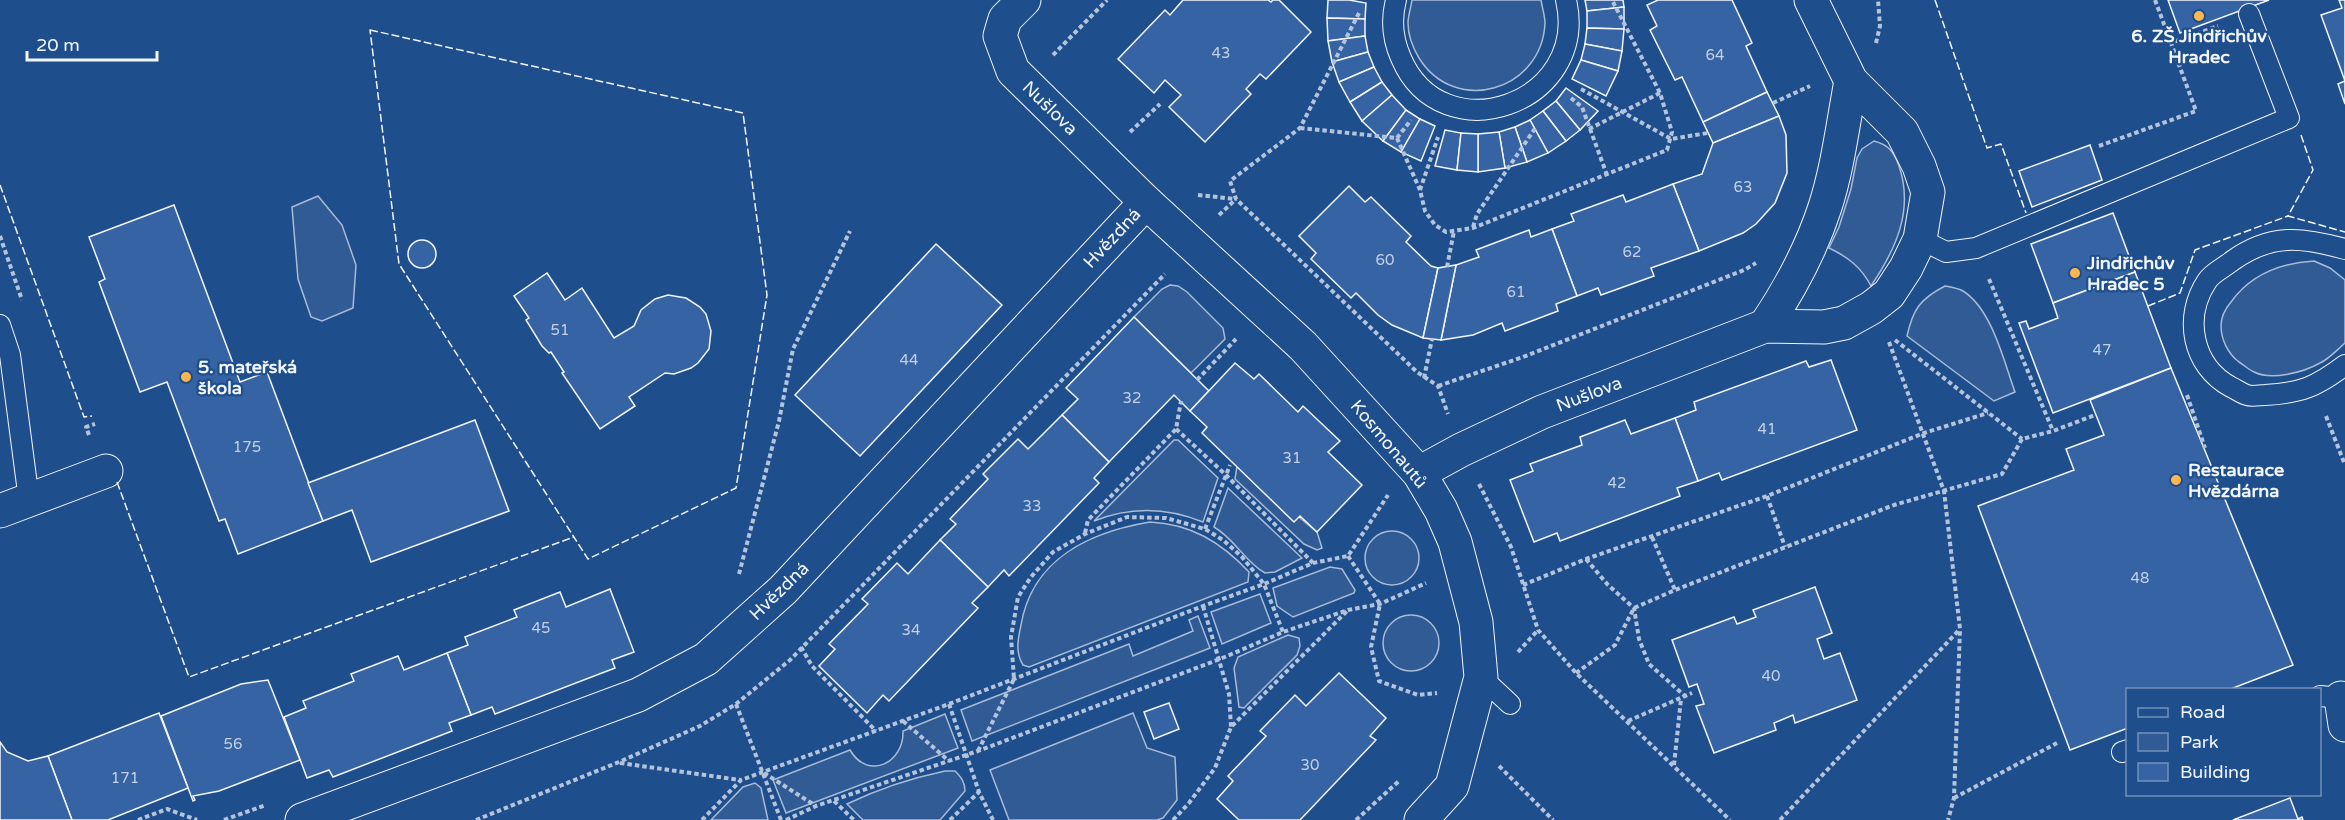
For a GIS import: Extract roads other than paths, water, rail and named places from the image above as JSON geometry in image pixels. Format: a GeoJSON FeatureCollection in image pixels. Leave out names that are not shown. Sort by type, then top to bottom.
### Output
{"type":"FeatureCollection","features":[{"type":"Feature","properties":{"kind":"street","name":"Nušlova"},"geometry":{"type":"LineString","coordinates":[[1024,0],[1005,19],[1000,36],[1013,72],[1146,202]]}},
{"type":"Feature","properties":{"kind":"street"},"geometry":{"type":"LineString","coordinates":[[1765,326],[1824,327],[1844,323],[1871,309],[1889,294],[1906,268],[1920,239],[1928,192],[1919,166],[1902,132],[1851,81],[1811,0]]}},
{"type":"Feature","properties":{"kind":"street"},"geometry":{"type":"LineString","coordinates":[[1765,326],[1788,292],[1825,207],[1851,81]]}},
{"type":"Feature","properties":{"kind":"street","name":"Kosmonautů"},"geometry":{"type":"LineString","coordinates":[[1146,202],[1303,346],[1419,473],[1441,510],[1458,550],[1476,622],[1481,677],[1452,786],[1421,820]]}},
{"type":"Feature","properties":{"kind":"street","name":"Hvězdná"},"geometry":{"type":"LineString","coordinates":[[302,820],[638,695],[706,659],[783,590],[1146,202]]}},
{"type":"Feature","properties":{"kind":"street","name":"Nušlova"},"geometry":{"type":"LineString","coordinates":[[1419,473],[1461,450],[1542,412],[1765,326]]}},
{"type":"Feature","properties":{"kind":"street"},"geometry":{"type":"LineString","coordinates":[[14,506],[106,471]]}},
{"type":"Feature","properties":{"kind":"lane"},"geometry":{"type":"LineString","coordinates":[[1396,0],[1393,19],[1395,43],[1404,66],[1411,76],[1419,85],[1449,105],[1475,110],[1501,108],[1513,104],[1525,98],[1545,82],[1559,63],[1566,43],[1569,23],[1566,0]]}},
{"type":"Feature","properties":{"kind":"lane"},"geometry":{"type":"LineString","coordinates":[[1920,239],[1946,252],[1976,248],[2289,118],[2250,14]]}},
{"type":"Feature","properties":{"kind":"lane"},"geometry":{"type":"LineString","coordinates":[[2345,249],[2313,241],[2280,239],[2241,255],[2208,279],[2194,309],[2194,343],[2205,366],[2224,383],[2248,396],[2289,393],[2315,386],[2345,365]]}},
{"type":"Feature","properties":{"kind":"lane"},"geometry":{"type":"LineString","coordinates":[[0,325],[10,355],[14,506]]}},
{"type":"Feature","properties":{"kind":"lane"},"geometry":{"type":"LineString","coordinates":[[1481,677],[1510,704]]}},
{"type":"Feature","properties":{"kind":"place","name":"6. ZŠ Jindřichův Hradec"},"geometry":{"type":"Point","coordinates":[2199,16]}},
{"type":"Feature","properties":{"kind":"place","name":"Jindřichův Hradec 5"},"geometry":{"type":"Point","coordinates":[2075,273]}},
{"type":"Feature","properties":{"kind":"place","name":"5. mateřská škola"},"geometry":{"type":"Point","coordinates":[186,377]}},
{"type":"Feature","properties":{"kind":"place","name":"Restaurace Hvězdárna"},"geometry":{"type":"Point","coordinates":[2176,480]}}]}
